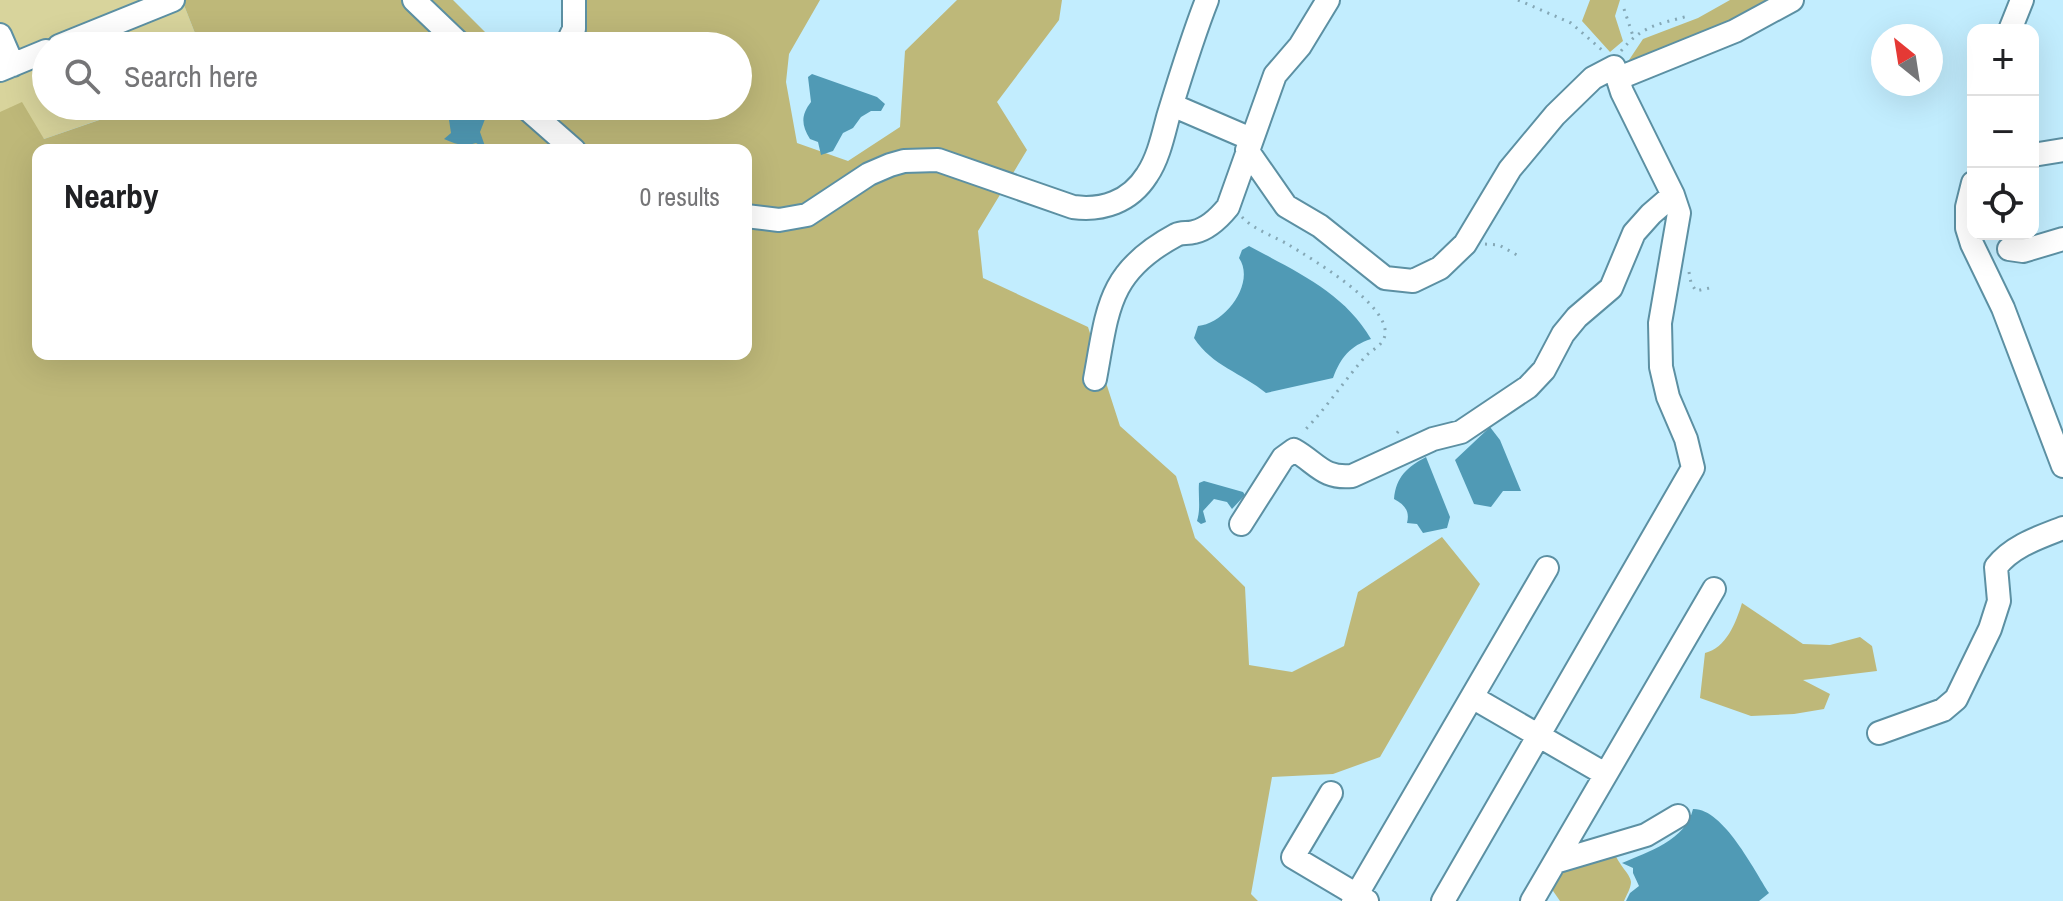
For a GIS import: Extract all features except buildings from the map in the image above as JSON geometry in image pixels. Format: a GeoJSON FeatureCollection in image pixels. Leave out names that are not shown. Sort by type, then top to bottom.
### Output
{"type":"FeatureCollection","features":[{"type":"Feature","properties":{"kind":"street"},"geometry":{"type":"LineString","coordinates":[[414,0],[447,32]]}},
{"type":"Feature","properties":{"kind":"street"},"geometry":{"type":"LineString","coordinates":[[573,32],[574,0]]}},
{"type":"Feature","properties":{"kind":"street"},"geometry":{"type":"LineString","coordinates":[[752,217],[779,220],[807,215],[869,174],[890,165],[904,161],[938,160],[1073,207],[1094,210],[1106,207],[1132,192],[1147,175],[1207,0]]}},
{"type":"Feature","properties":{"kind":"street"},"geometry":{"type":"LineString","coordinates":[[1095,379],[1115,290],[1128,270],[1144,254],[1180,232],[1194,232],[1217,220],[1228,207],[1275,75],[1300,46],[1328,0]]}},
{"type":"Feature","properties":{"kind":"street"},"geometry":{"type":"LineString","coordinates":[[1172,105],[1249,144],[1286,206],[1320,226],[1385,278],[1413,281],[1440,268],[1465,244],[1519,158],[1555,115],[1593,78],[1735,31],[1792,0]]}},
{"type":"Feature","properties":{"kind":"street"},"geometry":{"type":"LineString","coordinates":[[2012,24],[2022,0]]}},
{"type":"Feature","properties":{"kind":"street"},"geometry":{"type":"LineString","coordinates":[[93,32],[167,1]]}},
{"type":"Feature","properties":{"kind":"street"},"geometry":{"type":"LineString","coordinates":[[0,35],[6,68],[32,57]]}},
{"type":"Feature","properties":{"kind":"street"},"geometry":{"type":"LineString","coordinates":[[1443,901],[1693,468],[1661,367],[1660,323],[1679,213],[1614,69]]}},
{"type":"Feature","properties":{"kind":"street"},"geometry":{"type":"LineString","coordinates":[[540,120],[567,144]]}},
{"type":"Feature","properties":{"kind":"street"},"geometry":{"type":"LineString","coordinates":[[2039,154],[2063,150]]}},
{"type":"Feature","properties":{"kind":"street"},"geometry":{"type":"LineString","coordinates":[[1241,524],[1283,458],[1294,450],[1324,473],[1338,478],[1352,476],[1433,439],[1461,432],[1528,387],[1544,370],[1563,334],[1577,317],[1611,288],[1634,233],[1673,195]]}},
{"type":"Feature","properties":{"kind":"street"},"geometry":{"type":"LineString","coordinates":[[2009,249],[2023,251],[2063,239]]}},
{"type":"Feature","properties":{"kind":"street"},"geometry":{"type":"LineString","coordinates":[[1971,240],[2003,308],[2063,466]]}},
{"type":"Feature","properties":{"kind":"street"},"geometry":{"type":"LineString","coordinates":[[1879,733],[1943,710],[1956,699],[1990,629],[1999,601],[1996,567],[2002,559],[2028,543],[2063,528]]}},
{"type":"Feature","properties":{"kind":"street"},"geometry":{"type":"LineString","coordinates":[[1331,793],[1293,857],[1359,899],[1547,568]]}},
{"type":"Feature","properties":{"kind":"street"},"geometry":{"type":"LineString","coordinates":[[1532,901],[1714,589]]}},
{"type":"Feature","properties":{"kind":"street"},"geometry":{"type":"LineString","coordinates":[[1472,697],[1605,774]]}},
{"type":"Feature","properties":{"kind":"street"},"geometry":{"type":"LineString","coordinates":[[1555,862],[1646,835],[1678,816]]}},
{"type":"Feature","properties":{"kind":"path"},"geometry":{"type":"LineString","coordinates":[[1518,0],[1571,23],[1601,49],[1614,69],[1633,36],[1649,27],[1688,16]]}},
{"type":"Feature","properties":{"kind":"path"},"geometry":{"type":"LineString","coordinates":[[1624,9],[1633,36]]}},
{"type":"Feature","properties":{"kind":"path"},"geometry":{"type":"LineString","coordinates":[[1232,195],[1237,211],[1245,221],[1340,279],[1369,302],[1383,322],[1385,334],[1379,345],[1366,355],[1324,411],[1297,438],[1294,450]]}},
{"type":"Feature","properties":{"kind":"path"},"geometry":{"type":"LineString","coordinates":[[1465,244],[1499,245],[1517,255]]}},
{"type":"Feature","properties":{"kind":"shaded area"},"geometry":{"type":"Polygon","coordinates":[[[0,0],[182,0],[195,32],[32,32],[32,120],[99,120],[44,139],[0,112],[0,0]]]}},
{"type":"Feature","properties":{"kind":"shaded area"},"geometry":{"type":"Polygon","coordinates":[[[182,0],[453,0],[485,32],[195,32],[182,0]]]}},
{"type":"Feature","properties":{"kind":"shaded area"},"geometry":{"type":"Polygon","coordinates":[[[574,0],[820,0],[789,54],[786,82],[797,143],[848,161],[900,127],[905,51],[957,0],[1062,0],[1059,20],[997,102],[1027,150],[978,231],[983,278],[1088,327],[1120,426],[1176,476],[1195,538],[1245,587],[1249,665],[1292,672],[1344,646],[1358,592],[1442,537],[1480,584],[1380,757],[1333,774],[1272,777],[1251,894],[1258,901],[0,901],[0,112],[22,102],[44,139],[99,120],[752,120],[752,32],[568,32],[574,0]]]}},
{"type":"Feature","properties":{"kind":"shaded area"},"geometry":{"type":"Polygon","coordinates":[[[1590,0],[1620,0],[1615,16],[1623,41],[1610,52],[1582,21],[1590,0]]]}},
{"type":"Feature","properties":{"kind":"shaded area"},"geometry":{"type":"Polygon","coordinates":[[[1730,0],[1775,0],[1745,17],[1625,66],[1643,39],[1698,18],[1730,0]]]}},
{"type":"Feature","properties":{"kind":"shaded area"},"geometry":{"type":"Polygon","coordinates":[[[1742,603],[1803,644],[1830,645],[1860,637],[1872,646],[1877,671],[1803,680],[1830,694],[1824,709],[1794,714],[1751,716],[1700,698],[1705,653],[1724,640],[1742,603]]]}},
{"type":"Feature","properties":{"kind":"shaded area"},"geometry":{"type":"Polygon","coordinates":[[[1614,852],[1631,882],[1624,901],[1560,901],[1551,888],[1565,865],[1614,852]]]}},
{"type":"Feature","properties":{"kind":"water"},"geometry":{"type":"Polygon","coordinates":[[[812,74],[877,97],[885,104],[881,111],[871,111],[861,117],[853,128],[843,133],[833,151],[821,155],[818,142],[810,139],[804,125],[805,111],[811,102],[808,77],[812,74]]]}},
{"type":"Feature","properties":{"kind":"water"},"geometry":{"type":"Polygon","coordinates":[[[449,120],[485,120],[480,132],[484,144],[460,144],[444,139],[451,133],[449,120]]]}},
{"type":"Feature","properties":{"kind":"water"},"geometry":{"type":"Polygon","coordinates":[[[1249,246],[1301,274],[1333,296],[1347,308],[1371,339],[1347,353],[1333,378],[1266,393],[1209,356],[1194,338],[1198,326],[1218,318],[1235,301],[1244,279],[1239,258],[1242,250],[1249,246]]]}},
{"type":"Feature","properties":{"kind":"water"},"geometry":{"type":"Polygon","coordinates":[[[1490,427],[1500,440],[1521,491],[1503,491],[1491,507],[1474,504],[1455,460],[1490,427]]]}},
{"type":"Feature","properties":{"kind":"water"},"geometry":{"type":"Polygon","coordinates":[[[1426,457],[1450,517],[1447,528],[1423,533],[1417,524],[1407,523],[1406,509],[1394,499],[1397,485],[1404,474],[1426,457]]]}},
{"type":"Feature","properties":{"kind":"water"},"geometry":{"type":"Polygon","coordinates":[[[1204,481],[1245,495],[1232,509],[1227,502],[1214,499],[1203,511],[1206,522],[1201,524],[1197,521],[1199,483],[1204,481]]]}},
{"type":"Feature","properties":{"kind":"water"},"geometry":{"type":"Polygon","coordinates":[[[1693,809],[1704,811],[1726,829],[1769,893],[1759,901],[1626,901],[1639,886],[1633,868],[1622,863],[1665,844],[1683,829],[1693,809]]]}}]}
